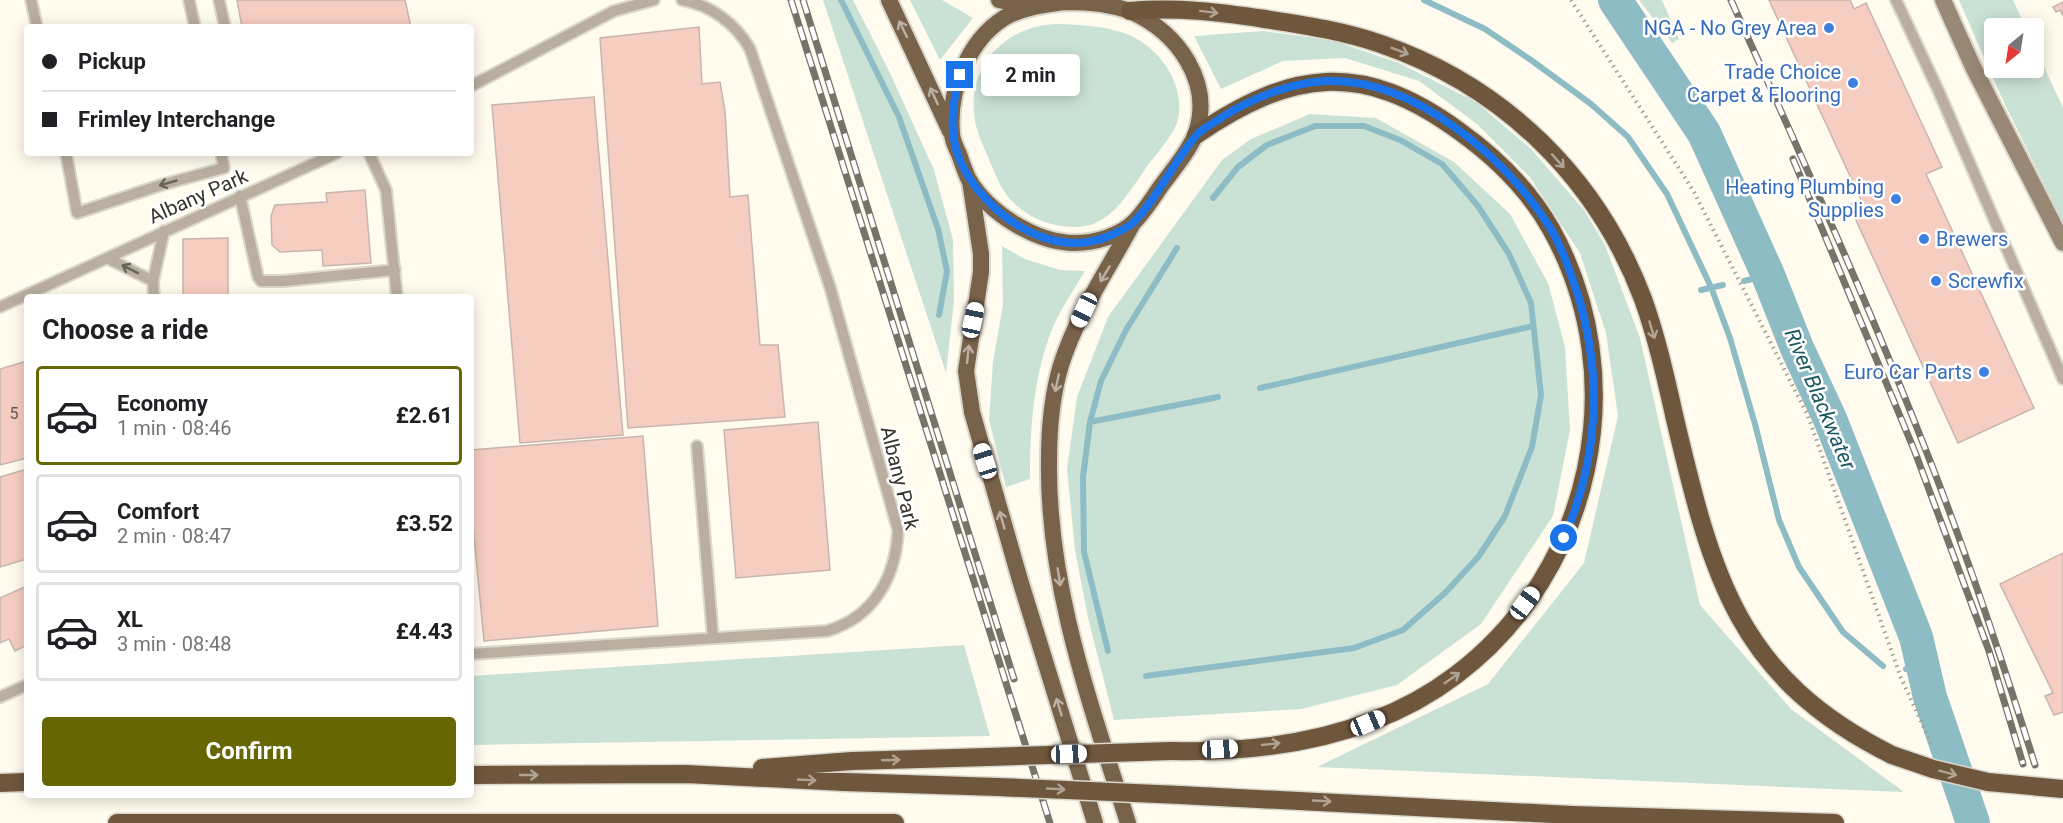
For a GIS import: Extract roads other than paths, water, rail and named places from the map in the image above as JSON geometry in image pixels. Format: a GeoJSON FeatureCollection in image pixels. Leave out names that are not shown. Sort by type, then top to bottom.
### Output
{"type":"FeatureCollection","features":[{"type":"Feature","properties":{"kind":"highway"},"geometry":{"type":"LineString","coordinates":[[889,0],[952,135],[970,180],[981,254],[981,272],[966,371],[972,412],[1020,580],[1095,823]]}},
{"type":"Feature","properties":{"kind":"highway"},"geometry":{"type":"LineString","coordinates":[[999,0],[1029,7]]}},
{"type":"Feature","properties":{"kind":"highway"},"geometry":{"type":"LineString","coordinates":[[952,135],[955,93],[966,62],[983,35],[1005,18],[1029,7],[1065,2],[1083,2],[1130,11],[1164,8],[1304,25],[1379,43],[1416,57],[1468,84],[1517,119],[1535,135],[1584,190],[1631,272],[1655,338],[1702,528],[1734,610],[1767,661],[1805,699],[1838,724],[1865,742],[1892,755],[1968,778],[2010,785],[2063,789]]}},
{"type":"Feature","properties":{"kind":"highway"},"geometry":{"type":"LineString","coordinates":[[1130,11],[1167,35],[1186,57],[1193,70],[1200,102],[1196,135]]}},
{"type":"Feature","properties":{"kind":"highway"},"geometry":{"type":"LineString","coordinates":[[686,774],[852,762],[988,757],[1171,751],[1238,748],[1301,741],[1368,723],[1402,709],[1457,675],[1498,636],[1518,614],[1547,572],[1578,503],[1587,468],[1594,415],[1594,380],[1582,310],[1573,280],[1550,227],[1522,189],[1472,140],[1444,120],[1387,90],[1361,83],[1317,82],[1285,88],[1227,114],[1196,135],[1134,223],[1084,310],[1061,367],[1051,419],[1048,479],[1050,515],[1062,596],[1090,704],[1128,823]]}},
{"type":"Feature","properties":{"kind":"highway"},"geometry":{"type":"LineString","coordinates":[[970,180],[1007,218],[1045,238],[1074,243],[1091,242],[1134,223]]}},
{"type":"Feature","properties":{"kind":"highway"},"geometry":{"type":"LineString","coordinates":[[474,775],[686,774],[1560,814],[1835,823]]}},
{"type":"Feature","properties":{"kind":"highway"},"geometry":{"type":"LineString","coordinates":[[0,783],[24,782]]}},
{"type":"Feature","properties":{"kind":"highway"},"geometry":{"type":"LineString","coordinates":[[117,823],[895,823]]}},
{"type":"Feature","properties":{"kind":"main road"},"geometry":{"type":"LineString","coordinates":[[1943,0],[1973,67],[2063,243]]}},
{"type":"Feature","properties":{"kind":"lane"},"geometry":{"type":"LineString","coordinates":[[31,0],[36,24]]}},
{"type":"Feature","properties":{"kind":"lane"},"geometry":{"type":"LineString","coordinates":[[189,0],[194,24]]}},
{"type":"Feature","properties":{"kind":"lane"},"geometry":{"type":"LineString","coordinates":[[219,0],[224,24]]}},
{"type":"Feature","properties":{"kind":"lane"},"geometry":{"type":"LineString","coordinates":[[474,84],[614,11],[654,0]]}},
{"type":"Feature","properties":{"kind":"lane","name":"Albany Park"},"geometry":{"type":"LineString","coordinates":[[474,654],[817,633],[842,625],[867,608],[881,592],[896,559],[898,530],[830,287],[750,49],[743,36],[720,16],[706,7],[682,0]]}},
{"type":"Feature","properties":{"kind":"lane"},"geometry":{"type":"LineString","coordinates":[[1896,0],[1939,92],[2063,378]]}},
{"type":"Feature","properties":{"kind":"lane"},"geometry":{"type":"LineString","coordinates":[[67,156],[77,213],[161,185],[224,168],[222,156]]}},
{"type":"Feature","properties":{"kind":"lane","name":"Albany Park"},"geometry":{"type":"LineString","coordinates":[[28,294],[330,156]]}},
{"type":"Feature","properties":{"kind":"lane"},"geometry":{"type":"LineString","coordinates":[[370,156],[386,189],[397,294]]}},
{"type":"Feature","properties":{"kind":"lane"},"geometry":{"type":"LineString","coordinates":[[240,196],[258,277],[261,281],[395,270]]}},
{"type":"Feature","properties":{"kind":"lane"},"geometry":{"type":"LineString","coordinates":[[154,294],[153,281],[164,231]]}},
{"type":"Feature","properties":{"kind":"lane"},"geometry":{"type":"LineString","coordinates":[[107,258],[153,281]]}},
{"type":"Feature","properties":{"kind":"lane","name":"Albany Park"},"geometry":{"type":"LineString","coordinates":[[0,307],[24,296]]}},
{"type":"Feature","properties":{"kind":"lane"},"geometry":{"type":"LineString","coordinates":[[697,446],[713,638]]}},
{"type":"Feature","properties":{"kind":"lane"},"geometry":{"type":"LineString","coordinates":[[0,697],[24,686]]}},
{"type":"Feature","properties":{"kind":"waterway"},"geometry":{"type":"LineString","coordinates":[[841,0],[899,117],[938,229],[947,271],[939,315]]}},
{"type":"Feature","properties":{"kind":"waterway"},"geometry":{"type":"LineString","coordinates":[[1424,0],[1485,29],[1591,104],[1628,137],[1667,194],[1711,287],[1730,338],[1779,520],[1799,567],[1843,632],[1883,666]]}},
{"type":"Feature","properties":{"kind":"waterway","name":"River Blackwater"},"geometry":{"type":"LineString","coordinates":[[1615,0],[1704,133],[1768,275],[1797,348],[1830,419],[1916,637],[1930,697],[1973,823]]}},
{"type":"Feature","properties":{"kind":"waterway"},"geometry":{"type":"LineString","coordinates":[[1146,676],[1354,648],[1403,630],[1446,592],[1479,556],[1505,516],[1532,447],[1541,395],[1531,303],[1509,254],[1478,206],[1442,164],[1400,140],[1364,126],[1315,126],[1267,145],[1238,167],[1213,198]]}},
{"type":"Feature","properties":{"kind":"waterway"},"geometry":{"type":"LineString","coordinates":[[1108,651],[1084,552],[1083,477],[1090,422],[1101,381],[1126,330],[1177,248]]}},
{"type":"Feature","properties":{"kind":"waterway"},"geometry":{"type":"LineString","coordinates":[[1744,281],[1768,275]]}},
{"type":"Feature","properties":{"kind":"waterway"},"geometry":{"type":"LineString","coordinates":[[1701,290],[1723,285]]}},
{"type":"Feature","properties":{"kind":"waterway"},"geometry":{"type":"LineString","coordinates":[[1260,388],[1533,326]]}},
{"type":"Feature","properties":{"kind":"waterway"},"geometry":{"type":"LineString","coordinates":[[1090,422],[1218,397]]}},
{"type":"Feature","properties":{"kind":"waterway"},"geometry":{"type":"LineString","coordinates":[[1906,669],[1923,668]]}},
{"type":"Feature","properties":{"kind":"railway"},"geometry":{"type":"LineString","coordinates":[[791,0],[1050,823]]}},
{"type":"Feature","properties":{"kind":"railway"},"geometry":{"type":"LineString","coordinates":[[803,0],[1014,679]]}},
{"type":"Feature","properties":{"kind":"railway"},"geometry":{"type":"LineString","coordinates":[[1731,0],[1901,387],[1982,602],[2035,765]]}},
{"type":"Feature","properties":{"kind":"railway"},"geometry":{"type":"LineString","coordinates":[[1793,159],[1915,452],[1989,651],[2023,764]]}},
{"type":"Feature","properties":{"kind":"place","name":"NGA - No Grey Area"},"geometry":{"type":"Point","coordinates":[1829,28]}},
{"type":"Feature","properties":{"kind":"place","name":"Trade Choice Carpet & Flooring"},"geometry":{"type":"Point","coordinates":[1853,83]}},
{"type":"Feature","properties":{"kind":"place","name":"Heating Plumbing Supplies"},"geometry":{"type":"Point","coordinates":[1896,199]}},
{"type":"Feature","properties":{"kind":"place","name":"Brewers"},"geometry":{"type":"Point","coordinates":[1924,239]}},
{"type":"Feature","properties":{"kind":"place","name":"Screwfix"},"geometry":{"type":"Point","coordinates":[1936,281]}},
{"type":"Feature","properties":{"kind":"place","name":"Euro Car Parts"},"geometry":{"type":"Point","coordinates":[1984,372]}}]}
